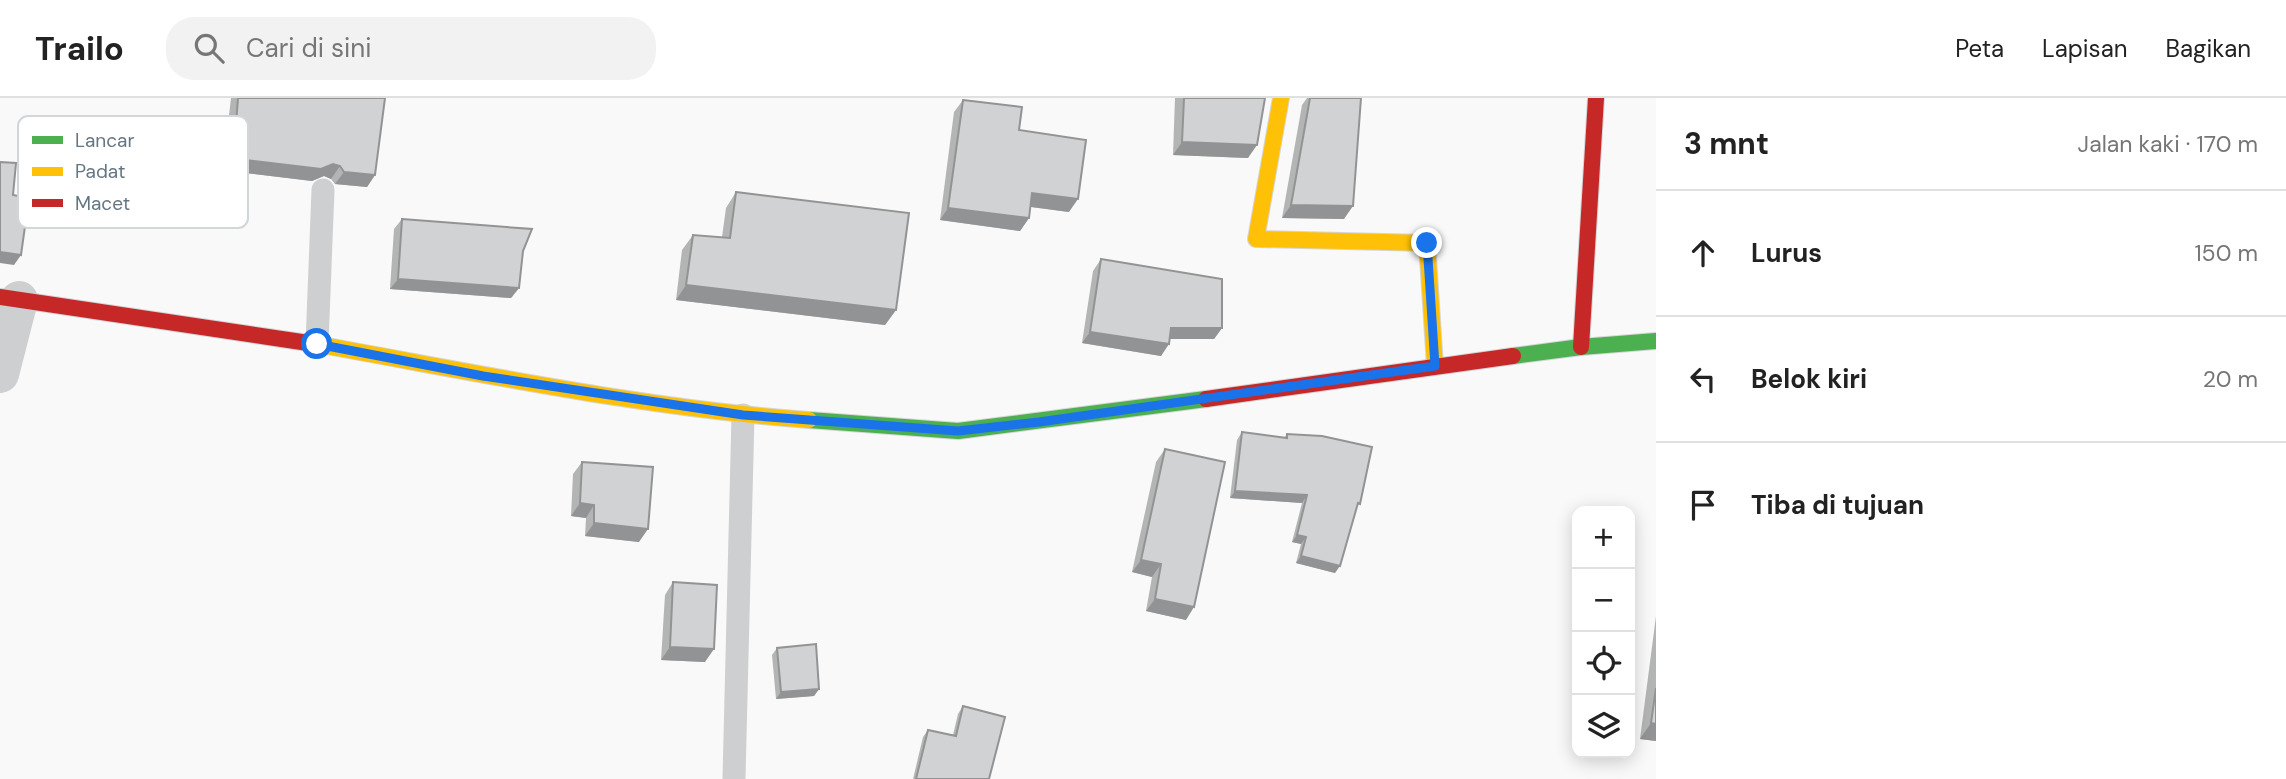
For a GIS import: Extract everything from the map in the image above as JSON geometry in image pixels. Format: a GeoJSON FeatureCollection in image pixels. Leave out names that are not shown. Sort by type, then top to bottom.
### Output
{"type":"FeatureCollection","features":[{"type":"Feature","properties":{"kind":"street"},"geometry":{"type":"LineString","coordinates":[[1281,98],[1256,239],[1427,243],[1435,366]]}},
{"type":"Feature","properties":{"kind":"street"},"geometry":{"type":"LineString","coordinates":[[1581,346],[1597,98]]}},
{"type":"Feature","properties":{"kind":"street"},"geometry":{"type":"LineString","coordinates":[[0,374],[9,299],[317,344],[483,376],[743,415],[958,431],[1581,346],[1656,341]]}},
{"type":"Feature","properties":{"kind":"lane"},"geometry":{"type":"LineString","coordinates":[[317,344],[323,190]]}},
{"type":"Feature","properties":{"kind":"lane"},"geometry":{"type":"LineString","coordinates":[[733,778],[743,415]]}},
{"type":"Feature","properties":{"kind":"building"},"geometry":{"type":"Polygon","coordinates":[[[238,98],[385,98],[375,175],[344,172],[340,166],[333,164],[321,169],[248,160],[248,116],[237,116],[238,98]]]}},
{"type":"Feature","properties":{"kind":"building"},"geometry":{"type":"Polygon","coordinates":[[[1184,98],[1265,98],[1257,145],[1182,142],[1184,98]]]}},
{"type":"Feature","properties":{"kind":"building"},"geometry":{"type":"Polygon","coordinates":[[[1310,98],[1361,98],[1353,206],[1291,205],[1310,98]]]}},
{"type":"Feature","properties":{"kind":"building"},"geometry":{"type":"Polygon","coordinates":[[[963,100],[1022,107],[1019,130],[1086,140],[1078,199],[1032,193],[1029,218],[948,208],[963,100]]]}},
{"type":"Feature","properties":{"kind":"building"},"geometry":{"type":"Polygon","coordinates":[[[0,162],[16,163],[13,195],[18,196],[18,228],[25,228],[21,255],[0,252],[0,162]]]}},
{"type":"Feature","properties":{"kind":"building"},"geometry":{"type":"Polygon","coordinates":[[[736,192],[909,213],[896,310],[686,285],[693,235],[730,238],[736,192]]]}},
{"type":"Feature","properties":{"kind":"building"},"geometry":{"type":"Polygon","coordinates":[[[402,219],[532,229],[523,251],[519,288],[398,279],[402,219]]]}},
{"type":"Feature","properties":{"kind":"building"},"geometry":{"type":"Polygon","coordinates":[[[1101,259],[1222,279],[1222,328],[1171,328],[1169,344],[1090,332],[1101,259]]]}},
{"type":"Feature","properties":{"kind":"building"},"geometry":{"type":"Polygon","coordinates":[[[1242,432],[1287,438],[1287,434],[1322,436],[1372,447],[1360,504],[1358,503],[1340,566],[1301,556],[1306,537],[1297,535],[1307,495],[1235,491],[1242,432]]]}},
{"type":"Feature","properties":{"kind":"building"},"geometry":{"type":"Polygon","coordinates":[[[1165,449],[1225,462],[1194,607],[1155,599],[1161,564],[1141,560],[1165,449]]]}},
{"type":"Feature","properties":{"kind":"building"},"geometry":{"type":"Polygon","coordinates":[[[582,462],[653,467],[648,529],[594,523],[594,505],[580,503],[582,462]]]}},
{"type":"Feature","properties":{"kind":"building"},"geometry":{"type":"Polygon","coordinates":[[[673,582],[717,585],[714,649],[670,647],[673,582]]]}},
{"type":"Feature","properties":{"kind":"building"},"geometry":{"type":"Polygon","coordinates":[[[816,644],[819,689],[781,692],[777,648],[816,644]]]}},
{"type":"Feature","properties":{"kind":"building"},"geometry":{"type":"Polygon","coordinates":[[[1656,688],[1656,724],[1651,723],[1656,688]]]}},
{"type":"Feature","properties":{"kind":"building"},"geometry":{"type":"Polygon","coordinates":[[[963,706],[1005,717],[989,779],[916,779],[928,730],[956,736],[963,706]]]}},
{"type":"Feature","properties":{"kind":"traffic: fast"},"geometry":{"type":"LineString","coordinates":[[1513,356],[1656,341]]}},
{"type":"Feature","properties":{"kind":"traffic: fast"},"geometry":{"type":"LineString","coordinates":[[809,420],[958,431],[1206,399]]}},
{"type":"Feature","properties":{"kind":"traffic: slow"},"geometry":{"type":"LineString","coordinates":[[1281,98],[1256,239],[1427,243],[1435,366]]}},
{"type":"Feature","properties":{"kind":"traffic: slow"},"geometry":{"type":"LineString","coordinates":[[315,344],[623,398],[809,420]]}},
{"type":"Feature","properties":{"kind":"traffic: jam"},"geometry":{"type":"LineString","coordinates":[[1581,347],[1596,98]]}},
{"type":"Feature","properties":{"kind":"traffic: jam"},"geometry":{"type":"LineString","coordinates":[[0,297],[315,344]]}},
{"type":"Feature","properties":{"kind":"traffic: jam"},"geometry":{"type":"LineString","coordinates":[[1206,399],[1513,356]]}},
{"type":"Feature","properties":{"kind":"route"},"geometry":{"type":"LineString","coordinates":[[317,344],[483,376],[743,415],[958,431],[1435,366],[1427,243]]}}]}
